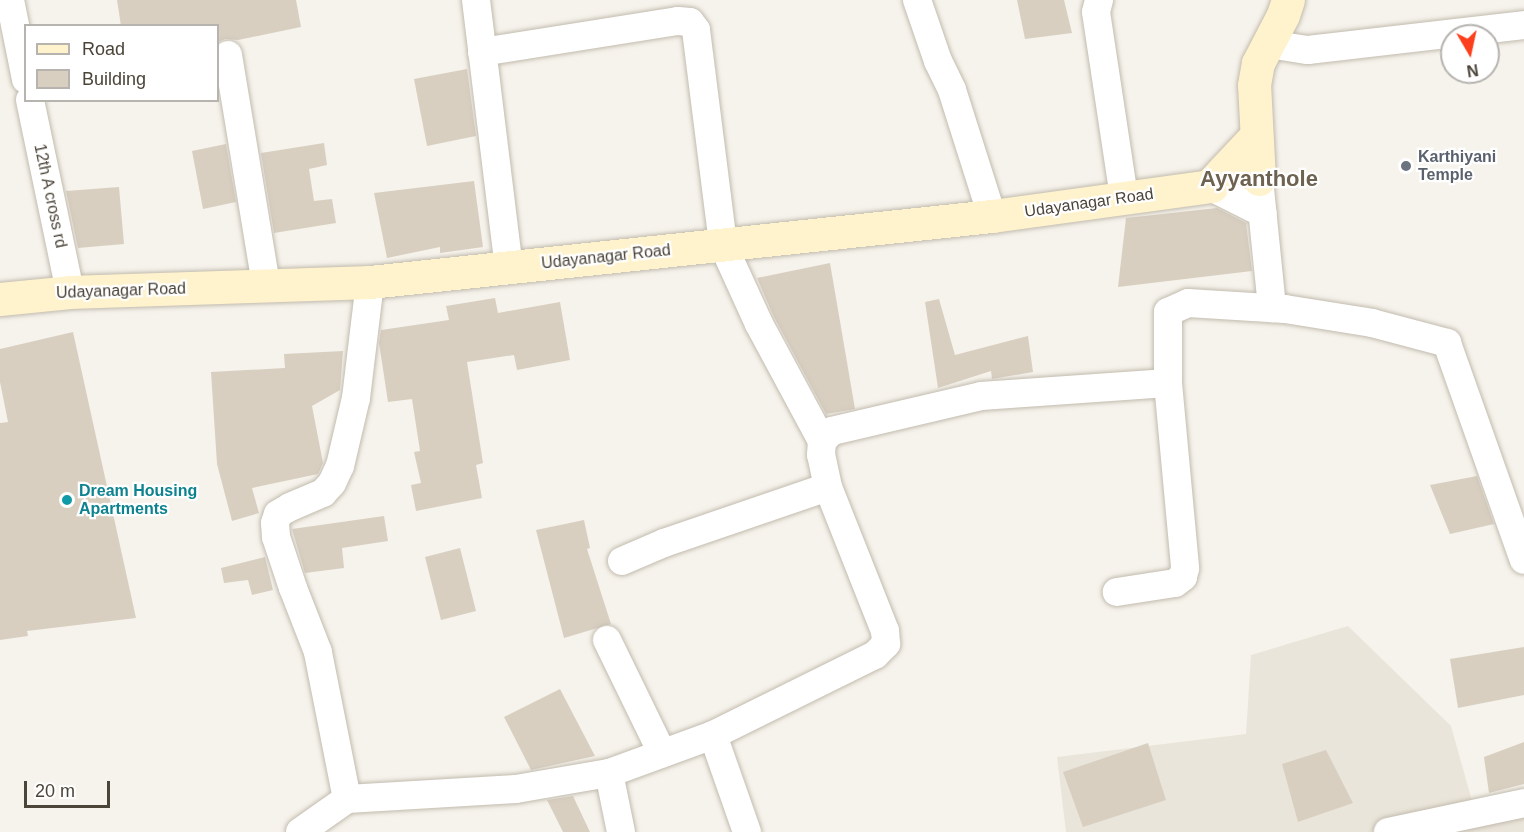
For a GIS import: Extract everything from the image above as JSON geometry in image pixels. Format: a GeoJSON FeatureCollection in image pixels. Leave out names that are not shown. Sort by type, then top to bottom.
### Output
{"type":"FeatureCollection","features":[{"type":"Feature","properties":{"kind":"street"},"geometry":{"type":"LineString","coordinates":[[10,0],[24,69]]}},
{"type":"Feature","properties":{"kind":"street"},"geometry":{"type":"LineString","coordinates":[[476,0],[509,268]]}},
{"type":"Feature","properties":{"kind":"street"},"geometry":{"type":"LineString","coordinates":[[917,0],[938,61],[952,90],[992,216]]}},
{"type":"Feature","properties":{"kind":"street"},"geometry":{"type":"LineString","coordinates":[[1099,0],[1096,12],[1124,198]]}},
{"type":"Feature","properties":{"kind":"street"},"geometry":{"type":"LineString","coordinates":[[1272,308],[1259,179],[1254,85],[1258,63],[1288,0]]}},
{"type":"Feature","properties":{"kind":"street"},"geometry":{"type":"LineString","coordinates":[[300,832],[347,800],[516,789],[609,773],[713,735],[875,655],[886,645],[885,631],[828,487],[821,455],[822,441],[759,324],[723,245],[696,30],[690,22],[678,21],[482,52]]}},
{"type":"Feature","properties":{"kind":"street"},"geometry":{"type":"LineString","coordinates":[[1269,44],[1308,50],[1524,25]]}},
{"type":"Feature","properties":{"kind":"street"},"geometry":{"type":"LineString","coordinates":[[228,55],[266,285]]}},
{"type":"Feature","properties":{"kind":"street","name":"12th A cross rd"},"geometry":{"type":"LineString","coordinates":[[30,102],[70,292]]}},
{"type":"Feature","properties":{"kind":"street"},"geometry":{"type":"LineString","coordinates":[[1256,136],[1210,186],[1263,213]]}},
{"type":"Feature","properties":{"kind":"street","name":"Udayanagar Road"},"geometry":{"type":"LineString","coordinates":[[0,299],[70,292],[370,282],[992,216],[1210,186]]}},
{"type":"Feature","properties":{"kind":"street"},"geometry":{"type":"LineString","coordinates":[[347,800],[318,652],[292,588],[276,537],[275,524],[278,514],[323,493],[332,483],[340,466],[356,398],[370,282]]}},
{"type":"Feature","properties":{"kind":"street"},"geometry":{"type":"LineString","coordinates":[[1117,592],[1175,583],[1182,577],[1185,568],[1168,383],[1168,312],[1188,303],[1272,308],[1372,323],[1447,343],[1524,560]]}},
{"type":"Feature","properties":{"kind":"street"},"geometry":{"type":"LineString","coordinates":[[822,441],[832,431],[981,396],[1168,383]]}},
{"type":"Feature","properties":{"kind":"street"},"geometry":{"type":"LineString","coordinates":[[622,561],[664,543],[828,487]]}},
{"type":"Feature","properties":{"kind":"street"},"geometry":{"type":"LineString","coordinates":[[607,640],[662,753]]}},
{"type":"Feature","properties":{"kind":"street"},"geometry":{"type":"LineString","coordinates":[[713,735],[747,832]]}},
{"type":"Feature","properties":{"kind":"street"},"geometry":{"type":"LineString","coordinates":[[609,773],[621,832]]}},
{"type":"Feature","properties":{"kind":"street"},"geometry":{"type":"LineString","coordinates":[[1388,832],[1524,803]]}},
{"type":"Feature","properties":{"kind":"shaded area"},"geometry":{"type":"Polygon","coordinates":[[[1348,626],[1451,726],[1479,826],[1524,817],[1524,832],[1066,832],[1057,757],[1246,734],[1251,655],[1348,626]]]}},
{"type":"Feature","properties":{"kind":"building"},"geometry":{"type":"Polygon","coordinates":[[[117,0],[296,0],[301,27],[219,42],[219,24],[121,24],[117,0]]]}},
{"type":"Feature","properties":{"kind":"building"},"geometry":{"type":"Polygon","coordinates":[[[1017,0],[1064,0],[1072,33],[1025,39],[1017,0]]]}},
{"type":"Feature","properties":{"kind":"building"},"geometry":{"type":"Polygon","coordinates":[[[467,69],[476,136],[427,146],[414,79],[467,69]]]}},
{"type":"Feature","properties":{"kind":"building"},"geometry":{"type":"Polygon","coordinates":[[[324,143],[327,165],[309,169],[314,201],[332,199],[336,223],[274,233],[261,153],[324,143]]]}},
{"type":"Feature","properties":{"kind":"building"},"geometry":{"type":"Polygon","coordinates":[[[226,144],[236,202],[203,209],[192,151],[226,144]]]}},
{"type":"Feature","properties":{"kind":"building"},"geometry":{"type":"Polygon","coordinates":[[[474,181],[483,247],[440,253],[440,247],[387,258],[374,193],[474,181]]]}},
{"type":"Feature","properties":{"kind":"building"},"geometry":{"type":"Polygon","coordinates":[[[119,187],[124,244],[78,248],[66,191],[119,187]]]}},
{"type":"Feature","properties":{"kind":"building"},"geometry":{"type":"Polygon","coordinates":[[[1217,208],[1246,223],[1252,271],[1118,287],[1126,218],[1217,208]]]}},
{"type":"Feature","properties":{"kind":"building"},"geometry":{"type":"Polygon","coordinates":[[[830,263],[855,409],[826,414],[774,317],[757,278],[830,263]]]}},
{"type":"Feature","properties":{"kind":"building"},"geometry":{"type":"Polygon","coordinates":[[[495,298],[498,313],[560,302],[570,360],[517,370],[514,355],[467,362],[483,463],[476,465],[482,498],[416,511],[411,485],[421,483],[414,452],[420,451],[412,399],[388,402],[379,343],[381,330],[449,320],[446,306],[495,298]]]}},
{"type":"Feature","properties":{"kind":"building"},"geometry":{"type":"Polygon","coordinates":[[[939,299],[955,355],[1028,336],[1033,372],[992,379],[991,371],[938,388],[925,302],[939,299]]]}},
{"type":"Feature","properties":{"kind":"building","name":"Dream Housing Apartments"},"geometry":{"type":"Polygon","coordinates":[[[73,332],[136,618],[27,631],[28,636],[0,640],[0,423],[8,422],[0,382],[0,349],[73,332]]]}},
{"type":"Feature","properties":{"kind":"building"},"geometry":{"type":"Polygon","coordinates":[[[343,351],[340,390],[312,406],[323,463],[318,474],[252,488],[259,513],[232,521],[217,464],[211,372],[285,368],[284,354],[343,351]]]}},
{"type":"Feature","properties":{"kind":"building"},"geometry":{"type":"Polygon","coordinates":[[[1477,476],[1494,524],[1450,534],[1430,485],[1477,476]]]}},
{"type":"Feature","properties":{"kind":"building"},"geometry":{"type":"Polygon","coordinates":[[[384,516],[388,541],[342,548],[344,568],[305,573],[292,529],[384,516]]]}},
{"type":"Feature","properties":{"kind":"building"},"geometry":{"type":"Polygon","coordinates":[[[584,520],[590,548],[587,549],[611,624],[564,638],[536,530],[584,520]]]}},
{"type":"Feature","properties":{"kind":"building"},"geometry":{"type":"Polygon","coordinates":[[[460,548],[476,611],[441,620],[425,557],[460,548]]]}},
{"type":"Feature","properties":{"kind":"building"},"geometry":{"type":"Polygon","coordinates":[[[265,557],[273,590],[252,595],[248,580],[224,583],[221,568],[265,557]]]}},
{"type":"Feature","properties":{"kind":"building"},"geometry":{"type":"Polygon","coordinates":[[[1524,647],[1524,695],[1458,708],[1450,659],[1524,647]]]}},
{"type":"Feature","properties":{"kind":"building"},"geometry":{"type":"Polygon","coordinates":[[[560,689],[595,756],[531,770],[504,717],[560,689]]]}},
{"type":"Feature","properties":{"kind":"building"},"geometry":{"type":"Polygon","coordinates":[[[1524,742],[1524,784],[1489,793],[1484,757],[1524,742]]]}},
{"type":"Feature","properties":{"kind":"building"},"geometry":{"type":"Polygon","coordinates":[[[1148,743],[1166,800],[1083,827],[1063,772],[1148,743]]]}},
{"type":"Feature","properties":{"kind":"building"},"geometry":{"type":"Polygon","coordinates":[[[1326,750],[1353,803],[1298,822],[1282,764],[1326,750]]]}},
{"type":"Feature","properties":{"kind":"building"},"geometry":{"type":"Polygon","coordinates":[[[573,796],[590,832],[563,832],[547,800],[573,796]]]}},
{"type":"Feature","properties":{"kind":"place","name":"Karthiyani Temple"},"geometry":{"type":"Point","coordinates":[1406,166]}},
{"type":"Feature","properties":{"kind":"place","name":"Dream Housing Apartments"},"geometry":{"type":"Point","coordinates":[67,500]}},
{"type":"Feature","properties":{"kind":"district","name":"Ayyanthole"},"geometry":{"type":"Point","coordinates":[1259,179]}}]}
